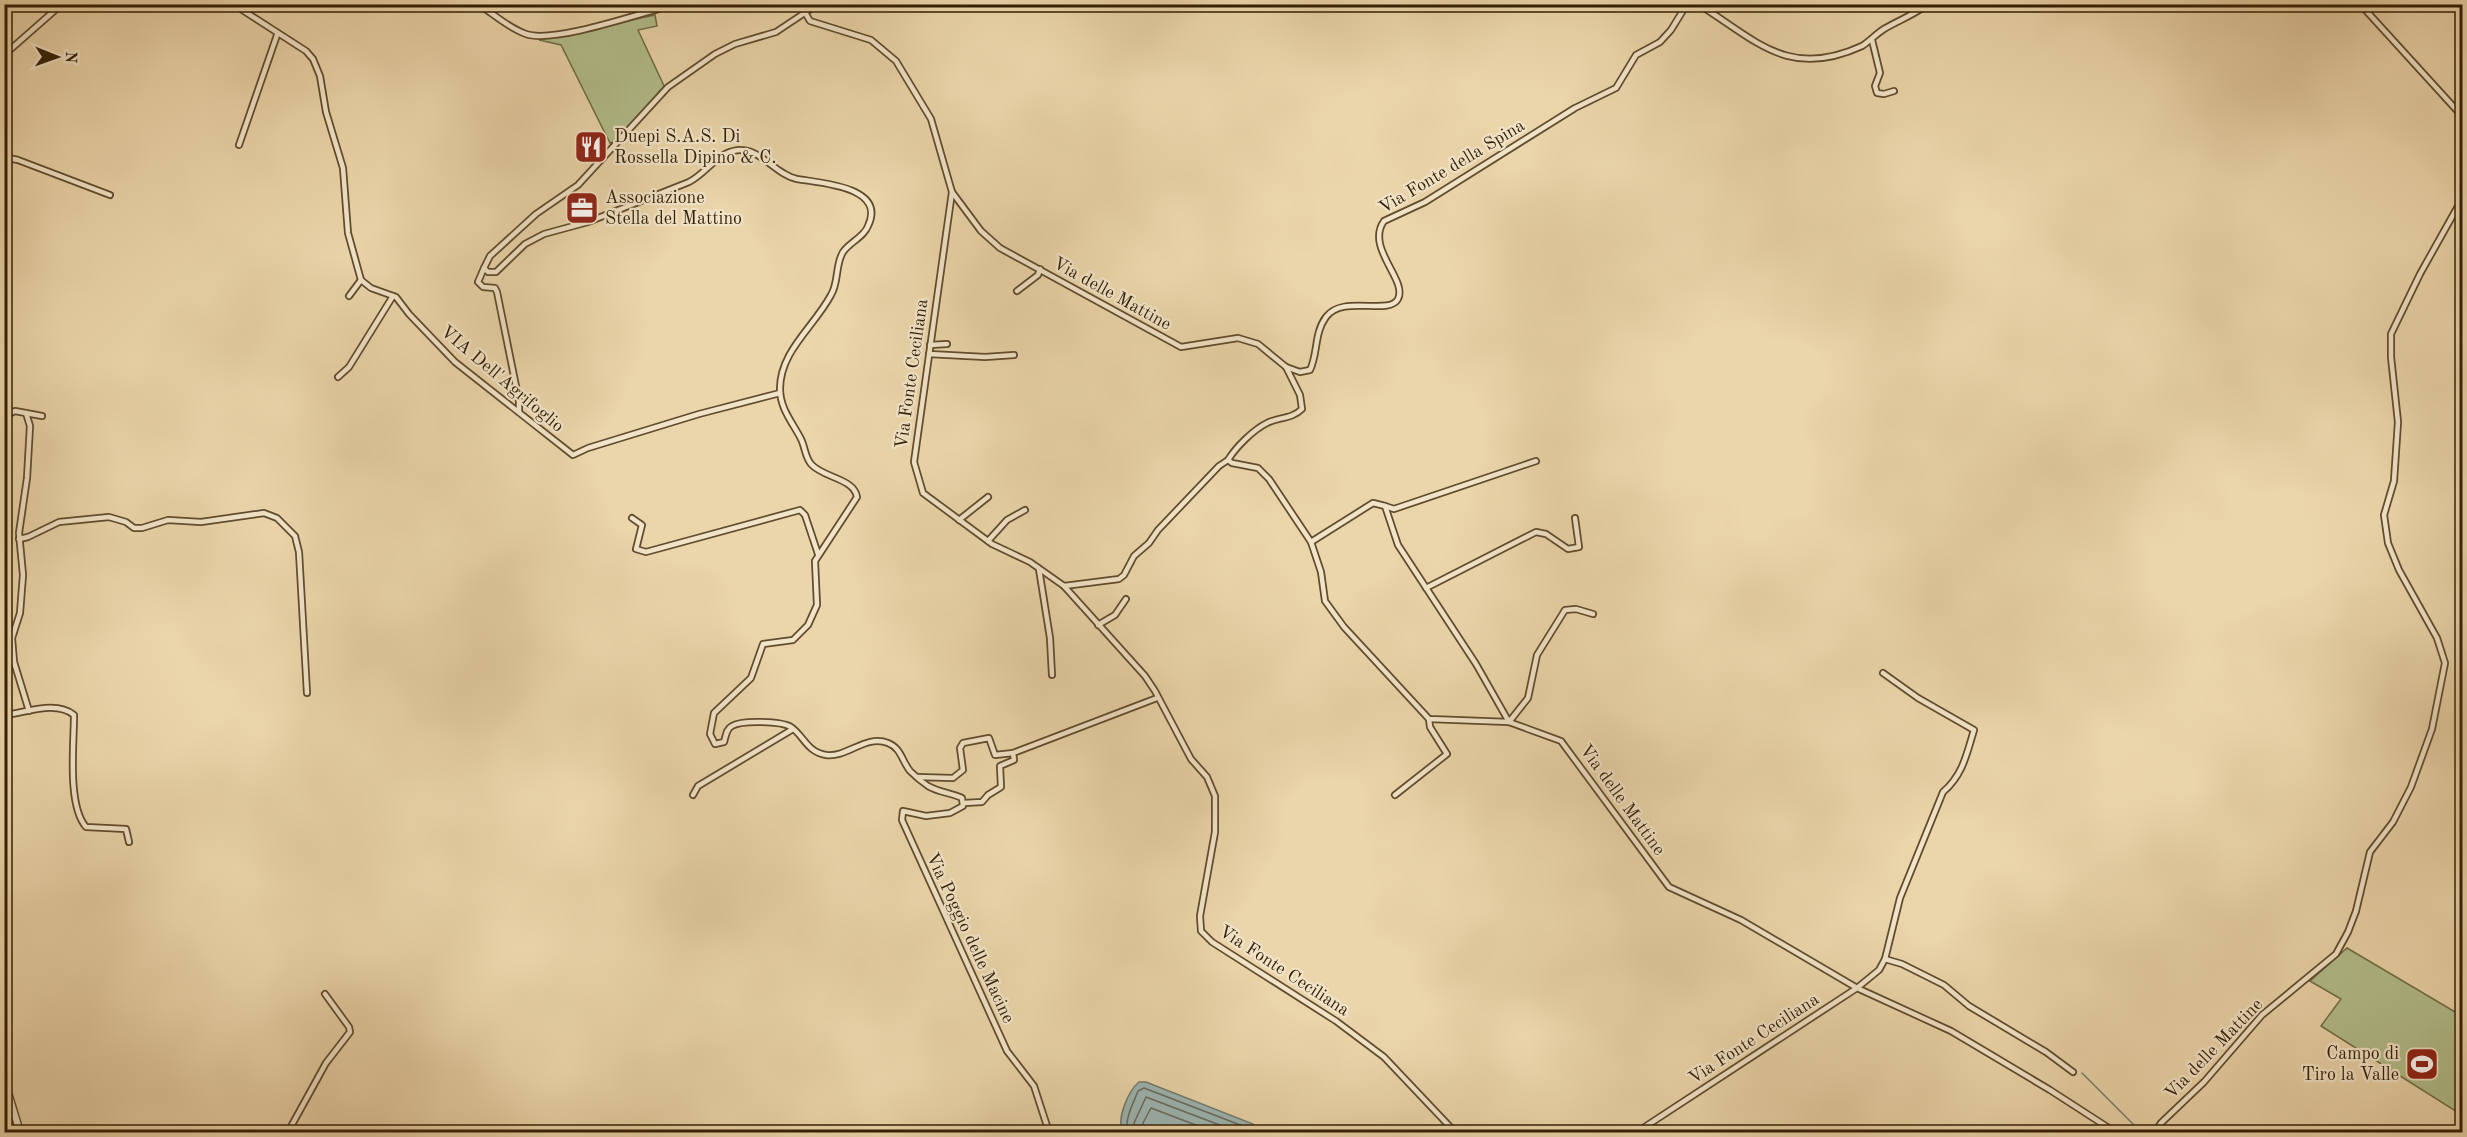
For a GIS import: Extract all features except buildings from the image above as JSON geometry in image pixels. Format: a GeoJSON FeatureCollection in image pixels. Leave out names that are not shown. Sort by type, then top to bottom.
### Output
{"type":"FeatureCollection","features":[{"type":"Feature","properties":{"kind":"street"},"geometry":{"type":"LineString","coordinates":[[4,55],[62,4]]}},
{"type":"Feature","properties":{"kind":"street"},"geometry":{"type":"LineString","coordinates":[[233,4],[306,51],[313,59],[320,76],[326,112],[343,168],[348,233],[361,280],[349,296]]}},
{"type":"Feature","properties":{"kind":"street"},"geometry":{"type":"LineString","coordinates":[[478,4],[511,26],[533,36],[553,35],[594,26],[672,5]]}},
{"type":"Feature","properties":{"kind":"street","name":"Via delle Mattine"},"geometry":{"type":"LineString","coordinates":[[800,4],[810,21],[871,40],[896,61],[931,119],[952,192],[981,231],[1000,249],[1181,347],[1238,338],[1258,344],[1286,367],[1300,395],[1302,409],[1297,414],[1267,423],[1246,440],[1228,460]]}},
{"type":"Feature","properties":{"kind":"street"},"geometry":{"type":"LineString","coordinates":[[519,412],[519,401],[497,292],[495,288],[483,287],[478,282],[490,256],[536,214],[579,185],[668,87],[715,54],[745,40],[776,32],[818,4]]}},
{"type":"Feature","properties":{"kind":"street","name":"Via Fonte della Spina"},"geometry":{"type":"LineString","coordinates":[[1286,367],[1300,372],[1310,370],[1315,360],[1319,329],[1326,316],[1337,308],[1350,305],[1390,306],[1398,300],[1400,291],[1380,246],[1379,233],[1384,221],[1425,202],[1575,108],[1616,88],[1636,55],[1660,42],[1671,30],[1687,4]]}},
{"type":"Feature","properties":{"kind":"street"},"geometry":{"type":"LineString","coordinates":[[1698,4],[1755,43],[1791,57],[1827,56],[1849,51],[1872,40],[1886,28],[1907,19],[1928,4]]}},
{"type":"Feature","properties":{"kind":"street"},"geometry":{"type":"LineString","coordinates":[[2360,4],[2463,116]]}},
{"type":"Feature","properties":{"kind":"street"},"geometry":{"type":"LineString","coordinates":[[239,145],[277,34]]}},
{"type":"Feature","properties":{"kind":"street"},"geometry":{"type":"LineString","coordinates":[[1872,40],[1880,73],[1875,86],[1877,93],[1884,94],[1894,91]]}},
{"type":"Feature","properties":{"kind":"street"},"geometry":{"type":"LineString","coordinates":[[484,268],[488,272],[496,272],[525,244],[544,234],[588,222],[689,182],[717,159],[736,150],[753,152],[783,173],[796,179],[823,182],[855,191],[867,203],[870,213],[869,224],[843,253],[831,296],[784,365],[780,393],[785,412],[801,440],[809,462],[822,472],[850,486],[857,494],[856,501],[818,554],[814,564],[817,605],[808,625],[793,640],[763,644],[751,678],[714,713],[710,734],[715,744],[720,744],[724,742],[730,728],[739,723],[776,723],[793,729],[807,746],[823,754],[839,754],[876,741],[889,743],[897,749],[917,777],[936,790],[962,798],[964,803]]}},
{"type":"Feature","properties":{"kind":"street"},"geometry":{"type":"LineString","coordinates":[[4,157],[18,160],[110,195]]}},
{"type":"Feature","properties":{"kind":"street","name":"Via Fonte Ceciliana"},"geometry":{"type":"LineString","coordinates":[[952,192],[914,462],[923,493],[988,541],[1039,569],[1064,586],[1145,676],[1155,691],[1191,759],[1207,777],[1215,796],[1215,831],[1200,915],[1201,931],[1212,942],[1336,1021],[1384,1057],[1455,1132]]}},
{"type":"Feature","properties":{"kind":"street","name":"Via delle Mattine"},"geometry":{"type":"LineString","coordinates":[[2155,1132],[2161,1123],[2204,1082],[2262,1015],[2336,954],[2356,911],[2370,852],[2393,822],[2411,787],[2432,729],[2445,663],[2437,638],[2399,570],[2388,543],[2384,515],[2394,481],[2398,422],[2391,357],[2391,334],[2420,274],[2463,199]]}},
{"type":"Feature","properties":{"kind":"street"},"geometry":{"type":"LineString","coordinates":[[1017,291],[1038,275],[1040,269]]}},
{"type":"Feature","properties":{"kind":"street","name":"VIA Dell'Agrifoglio"},"geometry":{"type":"LineString","coordinates":[[361,280],[371,288],[401,301],[409,315],[454,362],[573,455],[588,448],[699,414],[780,393]]}},
{"type":"Feature","properties":{"kind":"street"},"geometry":{"type":"LineString","coordinates":[[338,377],[349,367],[393,296]]}},
{"type":"Feature","properties":{"kind":"street"},"geometry":{"type":"LineString","coordinates":[[930,345],[947,344]]}},
{"type":"Feature","properties":{"kind":"street"},"geometry":{"type":"LineString","coordinates":[[929,354],[985,357],[1014,355]]}},
{"type":"Feature","properties":{"kind":"street"},"geometry":{"type":"LineString","coordinates":[[4,416],[15,411],[42,416]]}},
{"type":"Feature","properties":{"kind":"street"},"geometry":{"type":"LineString","coordinates":[[26,413],[30,426],[29,447],[19,538],[23,575],[20,613],[12,638],[14,662],[29,711]]}},
{"type":"Feature","properties":{"kind":"street"},"geometry":{"type":"LineString","coordinates":[[1064,586],[1119,579],[1134,556],[1219,466],[1228,460],[1232,463],[1258,468],[1269,478],[1311,542],[1321,572],[1325,602],[1344,627],[1429,719],[1430,727],[1447,754],[1395,795]]}},
{"type":"Feature","properties":{"kind":"street"},"geometry":{"type":"LineString","coordinates":[[1311,542],[1373,503],[1394,509],[1536,461]]}},
{"type":"Feature","properties":{"kind":"street"},"geometry":{"type":"LineString","coordinates":[[959,520],[988,496]]}},
{"type":"Feature","properties":{"kind":"street"},"geometry":{"type":"LineString","coordinates":[[1385,506],[1398,545],[1476,664],[1509,722],[1528,698],[1538,656],[1565,610],[1575,609],[1593,614]]}},
{"type":"Feature","properties":{"kind":"street"},"geometry":{"type":"LineString","coordinates":[[632,518],[642,525],[636,549],[645,552],[800,510],[805,515],[818,554]]}},
{"type":"Feature","properties":{"kind":"street"},"geometry":{"type":"LineString","coordinates":[[988,541],[1007,520],[1025,510]]}},
{"type":"Feature","properties":{"kind":"street"},"geometry":{"type":"LineString","coordinates":[[19,538],[28,537],[59,522],[109,517],[126,522],[134,528],[142,528],[168,520],[201,522],[264,513],[277,518],[295,536],[299,552],[307,693]]}},
{"type":"Feature","properties":{"kind":"street"},"geometry":{"type":"LineString","coordinates":[[1426,588],[1536,532],[1546,534],[1568,549],[1579,548],[1575,518]]}},
{"type":"Feature","properties":{"kind":"street"},"geometry":{"type":"LineString","coordinates":[[1039,569],[1050,638],[1052,675]]}},
{"type":"Feature","properties":{"kind":"street"},"geometry":{"type":"LineString","coordinates":[[1098,625],[1115,615],[1126,599]]}},
{"type":"Feature","properties":{"kind":"street"},"geometry":{"type":"LineString","coordinates":[[1857,988],[1879,970],[1885,959],[1900,898],[1943,792],[1952,784],[1962,769],[1974,730],[1918,698],[1882,673]]}},
{"type":"Feature","properties":{"kind":"street"},"geometry":{"type":"LineString","coordinates":[[917,777],[953,778],[963,771],[960,747],[963,743],[989,738],[995,755],[1013,753],[1157,698]]}},
{"type":"Feature","properties":{"kind":"street"},"geometry":{"type":"LineString","coordinates":[[4,715],[56,708],[74,715],[76,805],[82,822],[86,827],[126,829],[129,842]]}},
{"type":"Feature","properties":{"kind":"street","name":"Via delle Mattine"},"geometry":{"type":"LineString","coordinates":[[1429,719],[1509,722],[1562,741],[1669,886],[1741,920],[1857,988],[1952,1031],[2115,1132]]}},
{"type":"Feature","properties":{"kind":"street"},"geometry":{"type":"LineString","coordinates":[[693,795],[698,786],[793,729]]}},
{"type":"Feature","properties":{"kind":"street","name":"Via Poggio delle Macine"},"geometry":{"type":"LineString","coordinates":[[1013,753],[1014,760],[1000,766],[1001,788],[988,795],[982,802],[964,803],[957,810],[938,815],[922,816],[903,812],[902,820],[1007,1051],[1034,1086],[1047,1126],[1045,1132]]}},
{"type":"Feature","properties":{"kind":"street"},"geometry":{"type":"LineString","coordinates":[[1885,959],[1902,964],[1944,985],[1969,1006],[2073,1072]]}},
{"type":"Feature","properties":{"kind":"street","name":"Via Fonte Ceciliana"},"geometry":{"type":"LineString","coordinates":[[1637,1132],[1857,988]]}},
{"type":"Feature","properties":{"kind":"street"},"geometry":{"type":"LineString","coordinates":[[288,1132],[326,1063],[350,1032],[350,1028],[325,994]]}},
{"type":"Feature","properties":{"kind":"street"},"geometry":{"type":"LineString","coordinates":[[4,1087],[20,1132]]}},
{"type":"Feature","properties":{"kind":"green space"},"geometry":{"type":"Polygon","coordinates":[[[655,15],[657,26],[638,30],[664,86],[617,141],[610,143],[561,45],[539,40],[655,15]]]}},
{"type":"Feature","properties":{"kind":"green space","name":"Campo di Tiro la Valle"},"geometry":{"type":"Polygon","coordinates":[[[2347,948],[2462,1016],[2462,1102],[2457,1112],[2321,1026],[2341,999],[2310,981],[2347,948]]]}},
{"type":"Feature","properties":{"kind":"water"},"geometry":{"type":"Polygon","coordinates":[[[1139,1082],[1146,1082],[1253,1124],[1257,1132],[1123,1132],[1121,1120],[1124,1106],[1139,1082]]]}},
{"type":"Feature","properties":{"kind":"waterway"},"geometry":{"type":"LineString","coordinates":[[2082,1073],[2141,1132]]}},
{"type":"Feature","properties":{"kind":"place","name":"Duepi S.A.S. Di Rossella Dipino & C."},"geometry":{"type":"Point","coordinates":[591,147]}},
{"type":"Feature","properties":{"kind":"place","name":"Associazione Stella del Mattino"},"geometry":{"type":"Point","coordinates":[582,208]}},
{"type":"Feature","properties":{"kind":"place","name":"Campo di Tiro la Valle"},"geometry":{"type":"Point","coordinates":[2422,1064]}}]}
